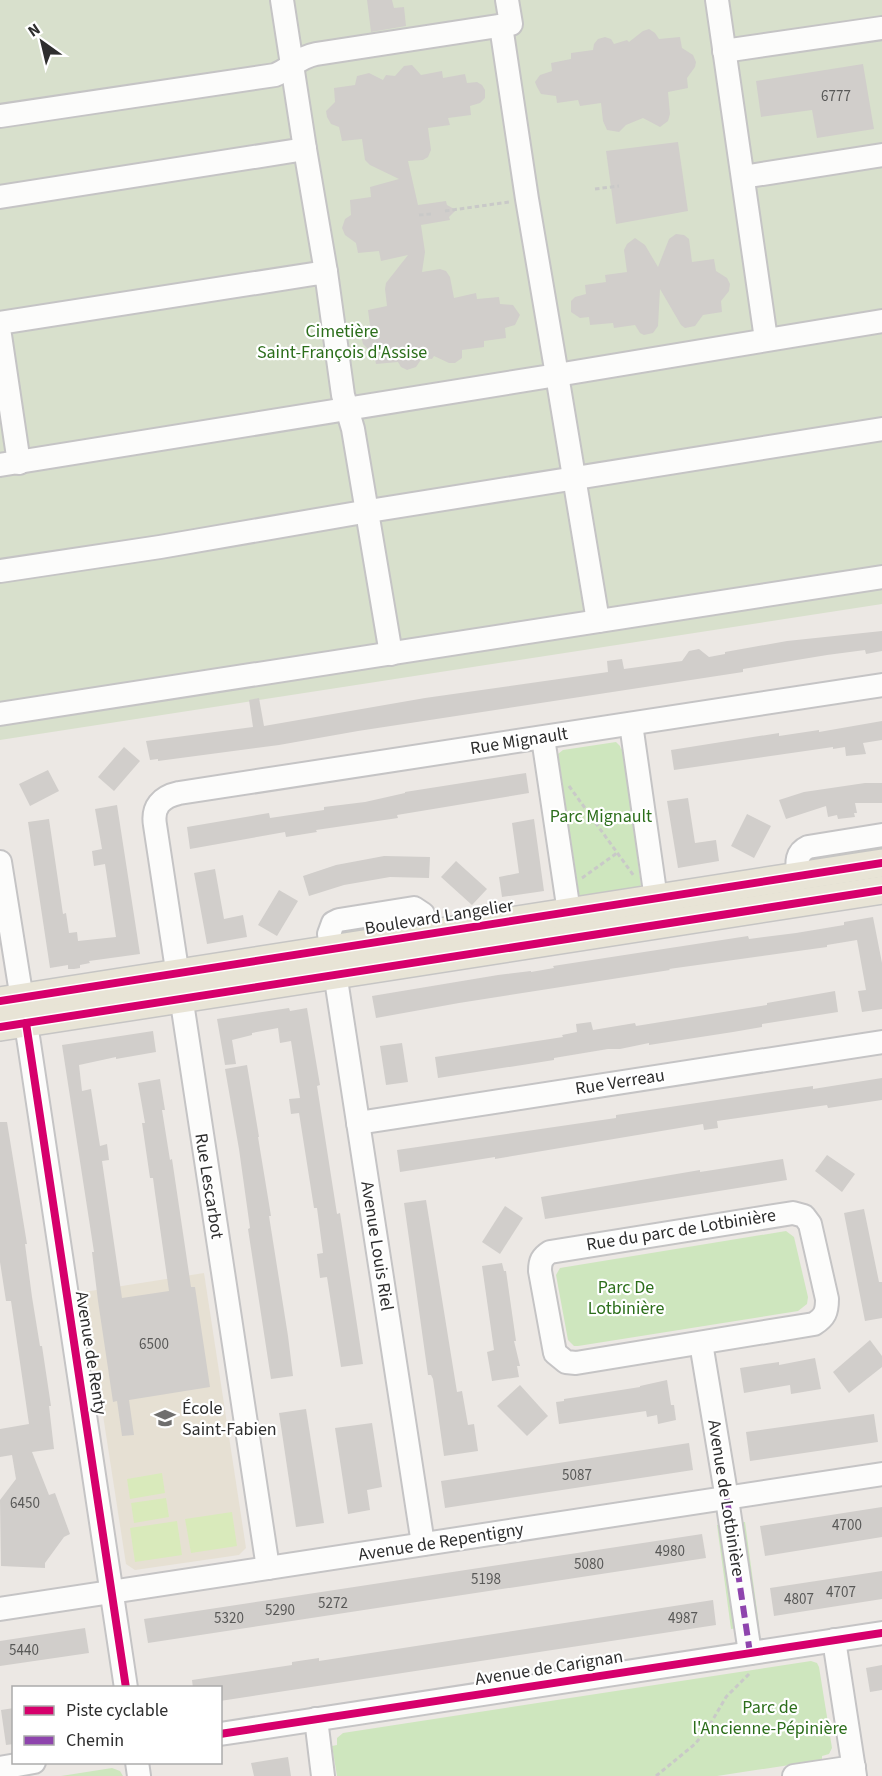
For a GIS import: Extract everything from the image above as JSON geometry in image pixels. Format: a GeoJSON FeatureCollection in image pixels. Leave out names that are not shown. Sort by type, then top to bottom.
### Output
{"type":"FeatureCollection","features":[{"type":"Feature","properties":{"kind":"main road","name":"Boulevard Langelier"},"geometry":{"type":"LineString","coordinates":[[334,962],[427,934],[882,863]]}},
{"type":"Feature","properties":{"kind":"main road","name":"Boulevard Langelier"},"geometry":{"type":"LineString","coordinates":[[12,1012],[334,962],[882,890]]}},
{"type":"Feature","properties":{"kind":"street"},"geometry":{"type":"LineString","coordinates":[[282,0],[344,395],[369,511],[391,654]]}},
{"type":"Feature","properties":{"kind":"street"},"geometry":{"type":"LineString","coordinates":[[0,116],[275,75],[306,56],[511,24],[507,0]]}},
{"type":"Feature","properties":{"kind":"street"},"geometry":{"type":"LineString","coordinates":[[717,0],[766,339]]}},
{"type":"Feature","properties":{"kind":"street"},"geometry":{"type":"LineString","coordinates":[[501,26],[529,210],[598,621]]}},
{"type":"Feature","properties":{"kind":"street"},"geometry":{"type":"LineString","coordinates":[[724,51],[882,28]]}},
{"type":"Feature","properties":{"kind":"street"},"geometry":{"type":"LineString","coordinates":[[0,197],[304,149]]}},
{"type":"Feature","properties":{"kind":"street"},"geometry":{"type":"LineString","coordinates":[[743,177],[882,155]]}},
{"type":"Feature","properties":{"kind":"street"},"geometry":{"type":"LineString","coordinates":[[0,323],[326,272]]}},
{"type":"Feature","properties":{"kind":"street"},"geometry":{"type":"LineString","coordinates":[[0,335],[10,464],[882,321]]}},
{"type":"Feature","properties":{"kind":"street"},"geometry":{"type":"LineString","coordinates":[[0,572],[882,429]]}},
{"type":"Feature","properties":{"kind":"street"},"geometry":{"type":"LineString","coordinates":[[0,714],[882,577]]}},
{"type":"Feature","properties":{"kind":"street","name":"Rue Mignault"},"geometry":{"type":"LineString","coordinates":[[158,804],[164,798],[179,793],[882,685]]}},
{"type":"Feature","properties":{"kind":"street"},"geometry":{"type":"LineString","coordinates":[[631,724],[656,899]]}},
{"type":"Feature","properties":{"kind":"street"},"geometry":{"type":"LineString","coordinates":[[543,738],[569,912]]}},
{"type":"Feature","properties":{"kind":"street","name":"Rue Lescarbot"},"geometry":{"type":"LineString","coordinates":[[158,804],[154,816],[178,986],[267,1568]]}},
{"type":"Feature","properties":{"kind":"street"},"geometry":{"type":"LineString","coordinates":[[798,876],[797,858],[802,849],[882,836]]}},
{"type":"Feature","properties":{"kind":"street","name":"Avenue de Renty"},"geometry":{"type":"LineString","coordinates":[[0,862],[12,1012],[112,1592],[126,1686]]}},
{"type":"Feature","properties":{"kind":"street","name":"Avenue Louis Riel"},"geometry":{"type":"LineString","coordinates":[[334,962],[423,1544]]}},
{"type":"Feature","properties":{"kind":"street","name":"Rue Verreau"},"geometry":{"type":"LineString","coordinates":[[358,1123],[882,1042]]}},
{"type":"Feature","properties":{"kind":"street","name":"Rue du parc de Lotbinière"},"geometry":{"type":"LineString","coordinates":[[793,1213],[804,1216],[813,1234],[827,1299],[827,1310],[823,1319],[814,1324],[701,1343],[576,1363],[560,1359],[552,1346],[540,1270],[543,1256],[558,1250],[770,1216],[793,1213]]}},
{"type":"Feature","properties":{"kind":"street","name":"Avenue de Lotbinière"},"geometry":{"type":"LineString","coordinates":[[701,1343],[728,1499],[751,1660]]}},
{"type":"Feature","properties":{"kind":"street","name":"Avenue de Repentigny"},"geometry":{"type":"LineString","coordinates":[[0,1609],[882,1474]]}},
{"type":"Feature","properties":{"kind":"street","name":"Avenue de Carignan"},"geometry":{"type":"LineString","coordinates":[[222,1734],[751,1660],[834,1640],[882,1633]]}},
{"type":"Feature","properties":{"kind":"street"},"geometry":{"type":"LineString","coordinates":[[794,1776],[855,1772],[834,1640]]}},
{"type":"Feature","properties":{"kind":"street"},"geometry":{"type":"LineString","coordinates":[[316,1719],[323,1776]]}},
{"type":"Feature","properties":{"kind":"street"},"geometry":{"type":"LineString","coordinates":[[0,1768],[23,1764]]}},
{"type":"Feature","properties":{"kind":"path"},"geometry":{"type":"LineString","coordinates":[[595,189],[619,186]]}},
{"type":"Feature","properties":{"kind":"path"},"geometry":{"type":"LineString","coordinates":[[445,212],[510,201]]}},
{"type":"Feature","properties":{"kind":"path"},"geometry":{"type":"LineString","coordinates":[[420,215],[431,214]]}},
{"type":"Feature","properties":{"kind":"path"},"geometry":{"type":"LineString","coordinates":[[565,780],[635,879]]}},
{"type":"Feature","properties":{"kind":"path"},"geometry":{"type":"LineString","coordinates":[[575,883],[617,853]]}},
{"type":"Feature","properties":{"kind":"path"},"geometry":{"type":"LineString","coordinates":[[656,1776],[695,1744],[708,1728],[726,1697],[753,1671],[751,1660]]}},
{"type":"Feature","properties":{"kind":"shaded area","name":"École Saint-Fabien"},"geometry":{"type":"Polygon","coordinates":[[[204,1273],[246,1548],[239,1555],[135,1570],[126,1564],[84,1292],[204,1273]]]}},
{"type":"Feature","properties":{"kind":"green space","name":"Cimetière Saint-François d'Assise"},"geometry":{"type":"Polygon","coordinates":[[[0,0],[882,0],[882,604],[0,740],[0,0]]]}},
{"type":"Feature","properties":{"kind":"green space","name":"Parc Mignault"},"geometry":{"type":"Polygon","coordinates":[[[616,742],[621,749],[624,748],[641,855],[637,856],[641,885],[638,888],[581,897],[558,754],[563,750],[616,742]]]}},
{"type":"Feature","properties":{"kind":"green space"},"geometry":{"type":"Polygon","coordinates":[[[881,844],[882,850],[813,861],[812,855],[881,844]]]}},
{"type":"Feature","properties":{"kind":"green space"},"geometry":{"type":"Polygon","coordinates":[[[407,917],[408,924],[345,934],[344,927],[407,917]]]}},
{"type":"Feature","properties":{"kind":"green space","name":"Parc De Lotbinière"},"geometry":{"type":"Polygon","coordinates":[[[786,1231],[794,1237],[808,1297],[807,1304],[798,1311],[578,1346],[574,1346],[568,1340],[556,1275],[560,1268],[786,1231]]]}},
{"type":"Feature","properties":{"kind":"green space"},"geometry":{"type":"Polygon","coordinates":[[[162,1473],[165,1493],[130,1499],[127,1479],[162,1473]]]}},
{"type":"Feature","properties":{"kind":"green space"},"geometry":{"type":"Polygon","coordinates":[[[166,1498],[169,1517],[134,1523],[131,1503],[166,1498]]]}},
{"type":"Feature","properties":{"kind":"green space"},"geometry":{"type":"Polygon","coordinates":[[[232,1512],[237,1546],[191,1553],[185,1519],[232,1512]]]}},
{"type":"Feature","properties":{"kind":"green space"},"geometry":{"type":"Polygon","coordinates":[[[177,1521],[182,1555],[135,1562],[130,1528],[177,1521]]]}},
{"type":"Feature","properties":{"kind":"green space"},"geometry":{"type":"Polygon","coordinates":[[[745,1522],[759,1625],[731,1629],[717,1525],[745,1522]]]}},
{"type":"Feature","properties":{"kind":"green space","name":"Parc de l'Ancienne-Pépinière"},"geometry":{"type":"Polygon","coordinates":[[[811,1661],[817,1663],[819,1667],[832,1748],[829,1754],[822,1756],[822,1760],[717,1776],[337,1776],[332,1746],[337,1745],[337,1738],[343,1733],[811,1661]]]}},
{"type":"Feature","properties":{"kind":"green space"},"geometry":{"type":"Polygon","coordinates":[[[112,1768],[120,1771],[123,1776],[61,1776],[112,1768]]]}},
{"type":"Feature","properties":{"kind":"building"},"geometry":{"type":"Polygon","coordinates":[[[367,0],[392,0],[394,8],[404,7],[406,26],[371,32],[367,0]]]}},
{"type":"Feature","properties":{"kind":"building"},"geometry":{"type":"Polygon","coordinates":[[[649,29],[659,39],[680,37],[682,48],[693,55],[696,62],[687,78],[688,88],[668,92],[670,114],[668,121],[660,127],[643,118],[626,125],[619,132],[607,130],[603,121],[601,103],[580,106],[578,100],[557,103],[556,96],[541,94],[537,87],[535,82],[540,75],[552,71],[551,63],[571,59],[571,53],[593,50],[598,39],[605,37],[611,39],[614,44],[627,40],[629,42],[649,29]]]}},
{"type":"Feature","properties":{"kind":"building"},"geometry":{"type":"Polygon","coordinates":[[[863,64],[874,129],[817,138],[812,110],[761,117],[756,81],[863,64]]]}},
{"type":"Feature","properties":{"kind":"building"},"geometry":{"type":"Polygon","coordinates":[[[412,65],[421,75],[442,71],[443,78],[465,74],[467,83],[477,82],[485,90],[485,98],[480,103],[470,106],[471,115],[448,118],[450,125],[428,128],[431,150],[428,157],[423,160],[408,161],[418,205],[446,201],[447,205],[456,210],[449,217],[450,220],[421,225],[425,252],[422,272],[440,269],[446,271],[450,277],[454,298],[476,293],[477,299],[499,297],[500,304],[513,305],[520,315],[515,325],[505,328],[506,338],[484,341],[484,347],[462,350],[462,358],[455,363],[449,363],[434,356],[432,359],[422,358],[416,367],[407,370],[398,362],[376,364],[373,349],[368,349],[363,344],[361,335],[363,329],[370,325],[368,310],[387,306],[386,283],[408,255],[381,261],[379,251],[358,253],[356,243],[345,235],[342,228],[345,219],[351,215],[350,200],[371,197],[370,187],[399,179],[370,165],[365,160],[362,139],[342,141],[339,127],[331,124],[326,111],[335,102],[334,88],[355,85],[357,76],[369,73],[383,80],[386,75],[395,76],[404,66],[412,65]]]}},
{"type":"Feature","properties":{"kind":"building"},"geometry":{"type":"Polygon","coordinates":[[[678,142],[688,211],[616,224],[606,151],[678,142]]]}},
{"type":"Feature","properties":{"kind":"building"},"geometry":{"type":"Polygon","coordinates":[[[676,234],[684,235],[689,239],[692,262],[714,259],[716,271],[727,278],[730,284],[729,291],[721,301],[722,312],[703,315],[695,326],[685,328],[660,289],[658,326],[653,333],[644,335],[635,325],[614,328],[613,323],[590,325],[589,317],[580,318],[571,312],[571,301],[575,297],[586,294],[585,285],[606,282],[605,275],[627,272],[624,250],[627,244],[635,238],[645,245],[658,267],[669,239],[676,234]]]}},
{"type":"Feature","properties":{"kind":"building"},"geometry":{"type":"Polygon","coordinates":[[[882,631],[882,651],[866,654],[865,650],[827,655],[743,669],[743,672],[279,745],[158,761],[158,759],[150,760],[146,741],[253,727],[249,700],[259,698],[264,726],[425,698],[608,672],[607,661],[622,659],[624,669],[682,661],[689,651],[699,649],[709,657],[787,641],[882,631]]]}},
{"type":"Feature","properties":{"kind":"building"},"geometry":{"type":"Polygon","coordinates":[[[882,721],[882,740],[863,743],[866,754],[846,756],[845,747],[833,749],[833,747],[674,770],[671,750],[779,733],[779,736],[819,730],[819,732],[882,721]]]}},
{"type":"Feature","properties":{"kind":"building"},"geometry":{"type":"Polygon","coordinates":[[[124,747],[140,761],[114,791],[98,777],[124,747]]]}},
{"type":"Feature","properties":{"kind":"building"},"geometry":{"type":"Polygon","coordinates":[[[48,770],[59,791],[30,806],[19,784],[48,770]]]}},
{"type":"Feature","properties":{"kind":"building"},"geometry":{"type":"Polygon","coordinates":[[[526,773],[529,793],[397,815],[398,818],[316,830],[317,832],[286,837],[285,832],[190,849],[187,827],[269,813],[270,818],[324,810],[324,807],[365,802],[405,792],[526,773]]]}},
{"type":"Feature","properties":{"kind":"building"},"geometry":{"type":"Polygon","coordinates":[[[865,783],[882,783],[882,803],[855,803],[857,813],[854,813],[855,817],[838,819],[837,815],[828,817],[826,806],[786,819],[779,800],[804,792],[865,783]]]}},
{"type":"Feature","properties":{"kind":"building"},"geometry":{"type":"Polygon","coordinates":[[[688,798],[695,843],[716,840],[719,861],[678,868],[667,801],[688,798]]]}},
{"type":"Feature","properties":{"kind":"building"},"geometry":{"type":"Polygon","coordinates":[[[117,805],[140,954],[89,961],[90,963],[74,969],[68,969],[68,965],[50,968],[28,822],[49,819],[63,914],[66,913],[69,933],[77,932],[78,941],[116,937],[105,864],[94,866],[92,851],[102,849],[95,809],[117,805]]]}},
{"type":"Feature","properties":{"kind":"building"},"geometry":{"type":"Polygon","coordinates":[[[747,814],[771,826],[754,858],[731,846],[747,814]]]}},
{"type":"Feature","properties":{"kind":"building"},"geometry":{"type":"Polygon","coordinates":[[[534,819],[544,891],[502,897],[499,877],[519,873],[512,823],[534,819]]]}},
{"type":"Feature","properties":{"kind":"building"},"geometry":{"type":"Polygon","coordinates":[[[384,856],[430,857],[429,878],[390,877],[344,885],[309,896],[303,876],[336,865],[384,856]]]}},
{"type":"Feature","properties":{"kind":"building"},"geometry":{"type":"Polygon","coordinates":[[[456,861],[487,889],[472,905],[441,877],[456,861]]]}},
{"type":"Feature","properties":{"kind":"building"},"geometry":{"type":"Polygon","coordinates":[[[215,869],[224,919],[243,915],[247,937],[207,944],[194,873],[215,869]]]}},
{"type":"Feature","properties":{"kind":"building"},"geometry":{"type":"Polygon","coordinates":[[[279,890],[298,901],[277,936],[258,925],[279,890]]]}},
{"type":"Feature","properties":{"kind":"building"},"geometry":{"type":"Polygon","coordinates":[[[873,917],[882,963],[882,1009],[862,1012],[858,991],[866,990],[857,940],[827,945],[827,947],[669,969],[376,1018],[372,996],[748,936],[749,939],[796,933],[844,925],[844,922],[873,917]]]}},
{"type":"Feature","properties":{"kind":"building"},"geometry":{"type":"Polygon","coordinates":[[[835,991],[838,1012],[762,1024],[762,1027],[733,1032],[608,1049],[438,1078],[435,1057],[563,1037],[562,1035],[577,1032],[576,1024],[591,1022],[593,1030],[635,1023],[636,1026],[767,1005],[767,1003],[835,991]]]}},
{"type":"Feature","properties":{"kind":"building"},"geometry":{"type":"Polygon","coordinates":[[[289,1008],[290,1011],[307,1008],[337,1214],[340,1213],[363,1364],[341,1367],[327,1277],[320,1278],[317,1254],[323,1253],[317,1208],[314,1208],[299,1113],[291,1114],[289,1099],[300,1098],[291,1041],[280,1043],[278,1028],[232,1040],[236,1064],[225,1065],[217,1019],[289,1008]]]}},
{"type":"Feature","properties":{"kind":"building"},"geometry":{"type":"Polygon","coordinates":[[[153,1031],[156,1052],[79,1065],[82,1091],[91,1089],[100,1146],[107,1144],[109,1160],[102,1161],[122,1298],[169,1291],[153,1178],[150,1178],[142,1123],[145,1123],[138,1083],[160,1079],[165,1110],[162,1110],[170,1160],[172,1159],[191,1287],[195,1287],[210,1387],[129,1400],[134,1435],[122,1436],[117,1401],[113,1402],[98,1301],[92,1252],[94,1252],[62,1045],[153,1031]]]}},
{"type":"Feature","properties":{"kind":"building"},"geometry":{"type":"Polygon","coordinates":[[[402,1043],[408,1082],[386,1085],[380,1046],[402,1043]]]}},
{"type":"Feature","properties":{"kind":"building"},"geometry":{"type":"Polygon","coordinates":[[[247,1065],[293,1376],[271,1379],[248,1229],[250,1228],[239,1149],[225,1069],[247,1065]]]}},
{"type":"Feature","properties":{"kind":"building"},"geometry":{"type":"Polygon","coordinates":[[[882,1078],[882,1100],[828,1108],[827,1105],[717,1121],[718,1128],[704,1130],[703,1124],[495,1159],[495,1157],[400,1172],[397,1150],[616,1118],[616,1115],[882,1078]]]}},
{"type":"Feature","properties":{"kind":"building"},"geometry":{"type":"Polygon","coordinates":[[[0,1122],[7,1122],[27,1244],[25,1244],[32,1297],[51,1406],[49,1406],[54,1449],[32,1452],[49,1495],[55,1493],[70,1534],[64,1537],[45,1563],[45,1568],[1,1566],[0,1500],[16,1479],[12,1455],[0,1457],[0,1429],[29,1424],[11,1301],[6,1301],[0,1262],[0,1122]]]}},
{"type":"Feature","properties":{"kind":"building"},"geometry":{"type":"Polygon","coordinates":[[[827,1155],[855,1174],[842,1192],[815,1171],[827,1155]]]}},
{"type":"Feature","properties":{"kind":"building"},"geometry":{"type":"Polygon","coordinates":[[[783,1159],[787,1180],[545,1219],[541,1197],[700,1170],[700,1172],[783,1159]]]}},
{"type":"Feature","properties":{"kind":"building"},"geometry":{"type":"Polygon","coordinates":[[[426,1200],[457,1392],[462,1391],[468,1425],[474,1424],[478,1451],[444,1456],[433,1379],[431,1375],[428,1375],[404,1203],[426,1200]]]}},
{"type":"Feature","properties":{"kind":"building"},"geometry":{"type":"Polygon","coordinates":[[[505,1206],[523,1218],[500,1254],[482,1242],[505,1206]]]}},
{"type":"Feature","properties":{"kind":"building"},"geometry":{"type":"Polygon","coordinates":[[[864,1209],[879,1282],[882,1282],[882,1318],[865,1321],[844,1213],[864,1209]]]}},
{"type":"Feature","properties":{"kind":"building"},"geometry":{"type":"Polygon","coordinates":[[[502,1263],[506,1271],[516,1341],[514,1341],[520,1366],[517,1366],[519,1377],[492,1381],[487,1352],[494,1350],[482,1266],[502,1263]]]}},
{"type":"Feature","properties":{"kind":"building"},"geometry":{"type":"Polygon","coordinates":[[[870,1340],[882,1356],[882,1367],[849,1393],[833,1372],[870,1340]]]}},
{"type":"Feature","properties":{"kind":"building"},"geometry":{"type":"Polygon","coordinates":[[[815,1358],[821,1389],[791,1394],[790,1385],[744,1393],[740,1368],[779,1362],[779,1365],[815,1358]]]}},
{"type":"Feature","properties":{"kind":"building"},"geometry":{"type":"Polygon","coordinates":[[[667,1380],[676,1420],[658,1424],[657,1415],[647,1417],[646,1411],[559,1424],[556,1402],[667,1380]]]}},
{"type":"Feature","properties":{"kind":"building"},"geometry":{"type":"Polygon","coordinates":[[[520,1385],[548,1416],[527,1436],[497,1406],[520,1385]]]}},
{"type":"Feature","properties":{"kind":"building"},"geometry":{"type":"Polygon","coordinates":[[[306,1409],[324,1523],[296,1527],[279,1413],[306,1409]]]}},
{"type":"Feature","properties":{"kind":"building"},"geometry":{"type":"Polygon","coordinates":[[[874,1414],[878,1442],[750,1461],[746,1432],[874,1414]]]}},
{"type":"Feature","properties":{"kind":"building"},"geometry":{"type":"Polygon","coordinates":[[[372,1423],[382,1487],[367,1490],[370,1510],[348,1514],[335,1428],[372,1423]]]}},
{"type":"Feature","properties":{"kind":"building"},"geometry":{"type":"Polygon","coordinates":[[[689,1443],[693,1470],[445,1508],[441,1481],[689,1443]]]}},
{"type":"Feature","properties":{"kind":"building"},"geometry":{"type":"Polygon","coordinates":[[[882,1507],[882,1537],[765,1556],[760,1526],[882,1507]]]}},
{"type":"Feature","properties":{"kind":"building"},"geometry":{"type":"Polygon","coordinates":[[[702,1534],[706,1558],[148,1643],[144,1619],[702,1534]]]}},
{"type":"Feature","properties":{"kind":"building"},"geometry":{"type":"Polygon","coordinates":[[[882,1571],[882,1599],[774,1616],[770,1588],[882,1571]]]}},
{"type":"Feature","properties":{"kind":"building"},"geometry":{"type":"Polygon","coordinates":[[[713,1600],[716,1625],[222,1701],[222,1686],[193,1686],[192,1680],[292,1665],[292,1662],[319,1658],[319,1661],[713,1600]]]}},
{"type":"Feature","properties":{"kind":"building"},"geometry":{"type":"Polygon","coordinates":[[[85,1628],[89,1653],[0,1666],[0,1641],[85,1628]]]}},
{"type":"Feature","properties":{"kind":"building"},"geometry":{"type":"Polygon","coordinates":[[[882,1665],[882,1690],[870,1692],[866,1668],[882,1665]]]}},
{"type":"Feature","properties":{"kind":"building"},"geometry":{"type":"Polygon","coordinates":[[[12,1708],[12,1744],[6,1745],[1,1710],[12,1708]]]}},
{"type":"Feature","properties":{"kind":"building"},"geometry":{"type":"Polygon","coordinates":[[[288,1757],[291,1776],[254,1776],[251,1763],[288,1757]]]}},
{"type":"Feature","properties":{"kind":"marked path"},"geometry":{"type":"LineString","coordinates":[[727,1499],[750,1653]]}},
{"type":"Feature","properties":{"kind":"cycle path"},"geometry":{"type":"LineString","coordinates":[[0,1001],[882,863]]}},
{"type":"Feature","properties":{"kind":"cycle path"},"geometry":{"type":"LineString","coordinates":[[0,1027],[882,890]]}},
{"type":"Feature","properties":{"kind":"cycle path"},"geometry":{"type":"LineString","coordinates":[[26,1023],[126,1686]]}},
{"type":"Feature","properties":{"kind":"cycle path"},"geometry":{"type":"LineString","coordinates":[[222,1734],[882,1633]]}},
{"type":"Feature","properties":{"kind":"place","name":"École Saint-Fabien"},"geometry":{"type":"Point","coordinates":[165,1418]}}]}
